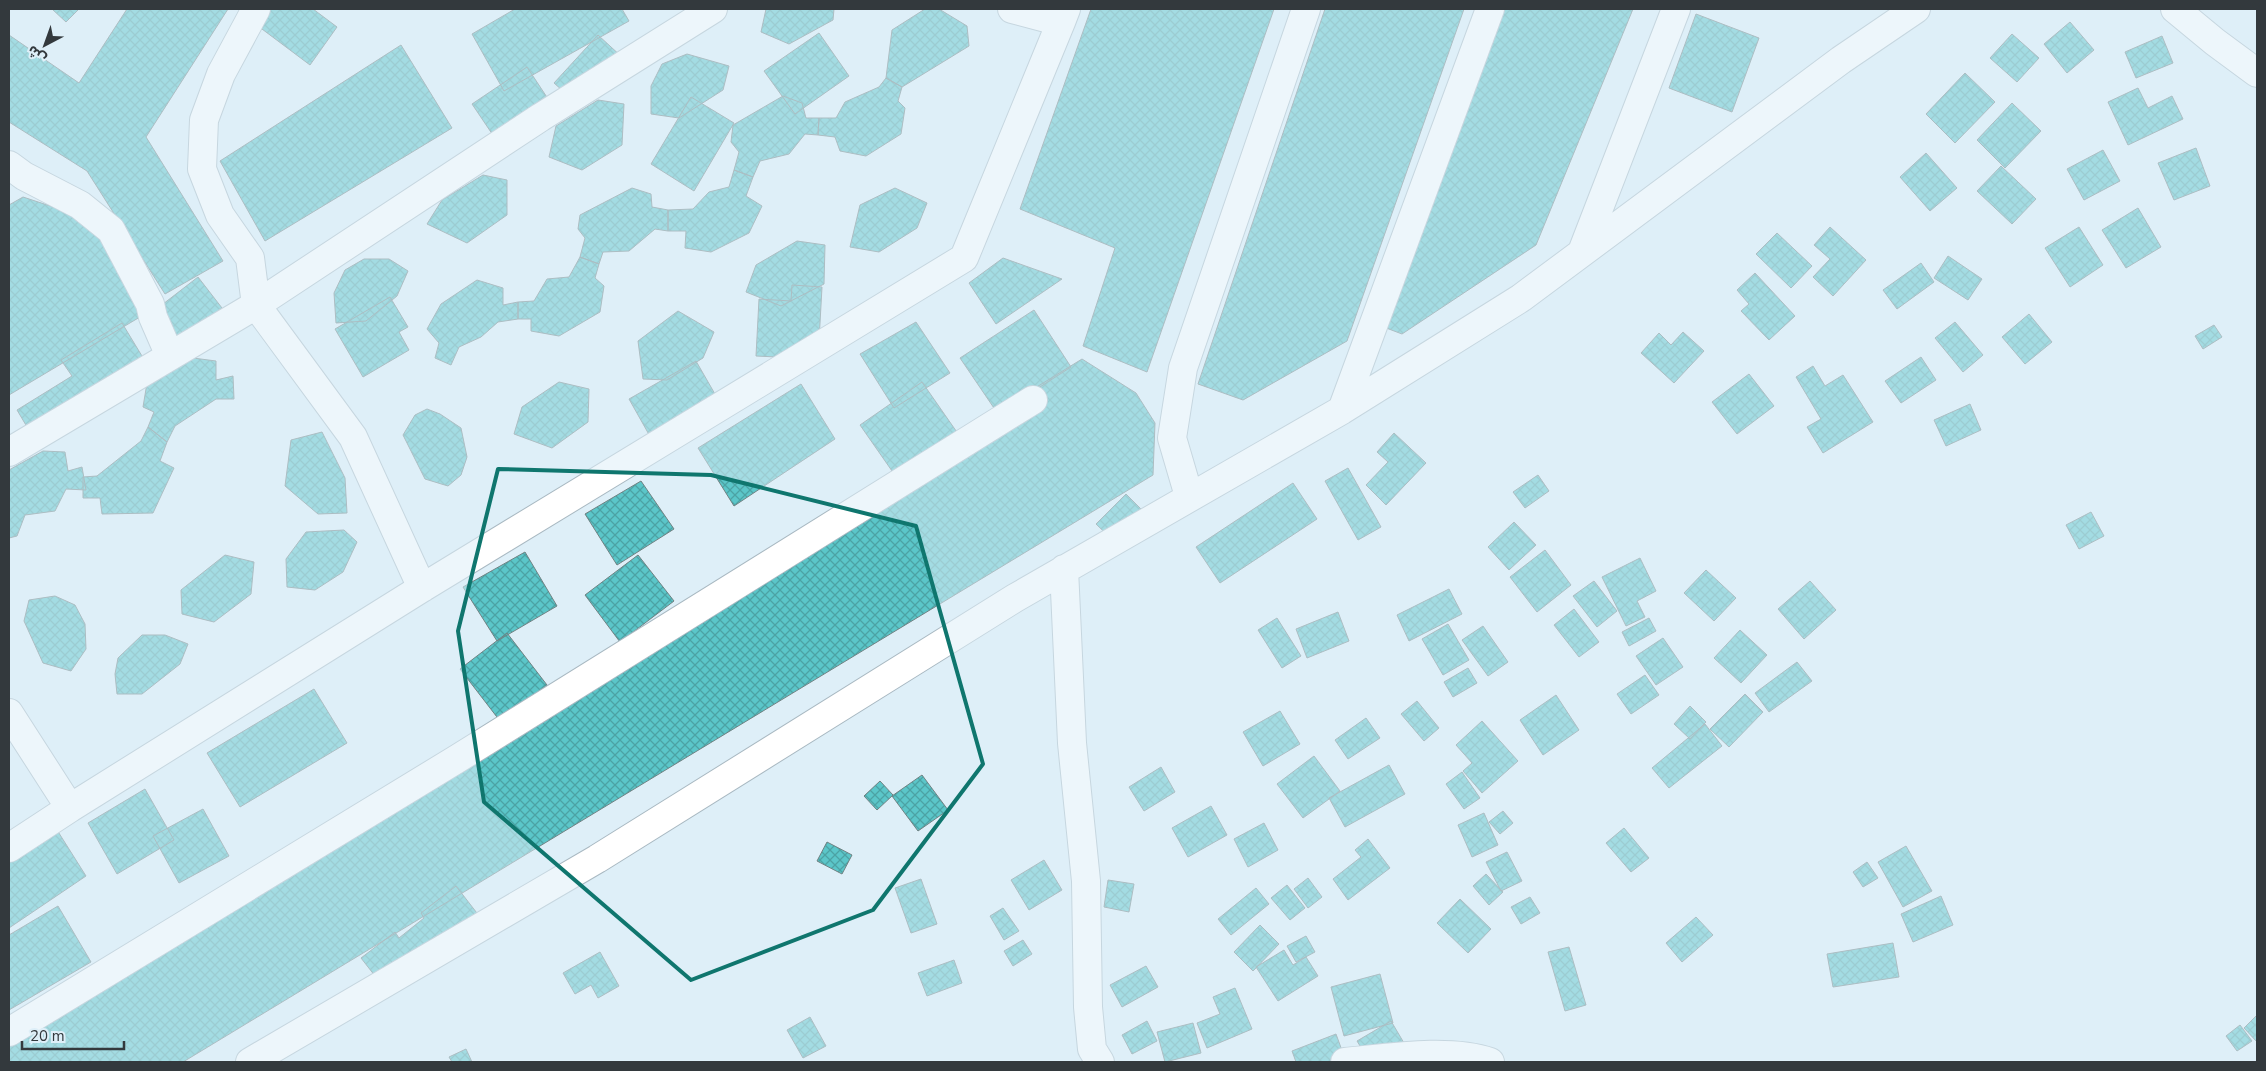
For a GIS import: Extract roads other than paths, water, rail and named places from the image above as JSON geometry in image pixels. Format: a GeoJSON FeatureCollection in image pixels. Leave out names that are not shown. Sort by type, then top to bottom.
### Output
{"type":"FeatureCollection","features":[{"type":"Feature","properties":{"kind":"street"},"geometry":{"type":"LineString","coordinates":[[256,9],[221,74],[204,120],[202,169],[220,216],[250,258],[256,305],[352,437],[422,588]]}},
{"type":"Feature","properties":{"kind":"street"},"geometry":{"type":"LineString","coordinates":[[9,452],[256,305],[541,117],[713,9]]}},
{"type":"Feature","properties":{"kind":"street"},"geometry":{"type":"LineString","coordinates":[[9,848],[422,588],[964,258],[1064,16],[1012,9]]}},
{"type":"Feature","properties":{"kind":"street"},"geometry":{"type":"LineString","coordinates":[[1190,496],[1172,438],[1183,368],[1306,9]]}},
{"type":"Feature","properties":{"kind":"street"},"geometry":{"type":"LineString","coordinates":[[1342,410],[1490,9]]}},
{"type":"Feature","properties":{"kind":"street"},"geometry":{"type":"LineString","coordinates":[[1582,252],[1676,9]]}},
{"type":"Feature","properties":{"kind":"street"},"geometry":{"type":"LineString","coordinates":[[2175,9],[2257,73]]}},
{"type":"Feature","properties":{"kind":"street"},"geometry":{"type":"LineString","coordinates":[[250,1062],[597,859],[1064,569],[1342,410],[1521,298],[1904,12]]}},
{"type":"Feature","properties":{"kind":"street"},"geometry":{"type":"LineString","coordinates":[[9,165],[24,176],[80,205],[111,230],[150,304],[153,318],[170,356]]}},
{"type":"Feature","properties":{"kind":"street"},"geometry":{"type":"LineString","coordinates":[[9,1032],[457,759],[1033,400]]}},
{"type":"Feature","properties":{"kind":"street"},"geometry":{"type":"LineString","coordinates":[[1064,569],[1072,743],[1086,881],[1089,1015],[1092,1049],[1100,1062]]}},
{"type":"Feature","properties":{"kind":"street"},"geometry":{"type":"LineString","coordinates":[[9,713],[70,808]]}},
{"type":"Feature","properties":{"kind":"street"},"geometry":{"type":"LineString","coordinates":[[1345,1062],[1408,1056],[1474,1056],[1490,1062]]}}]}
